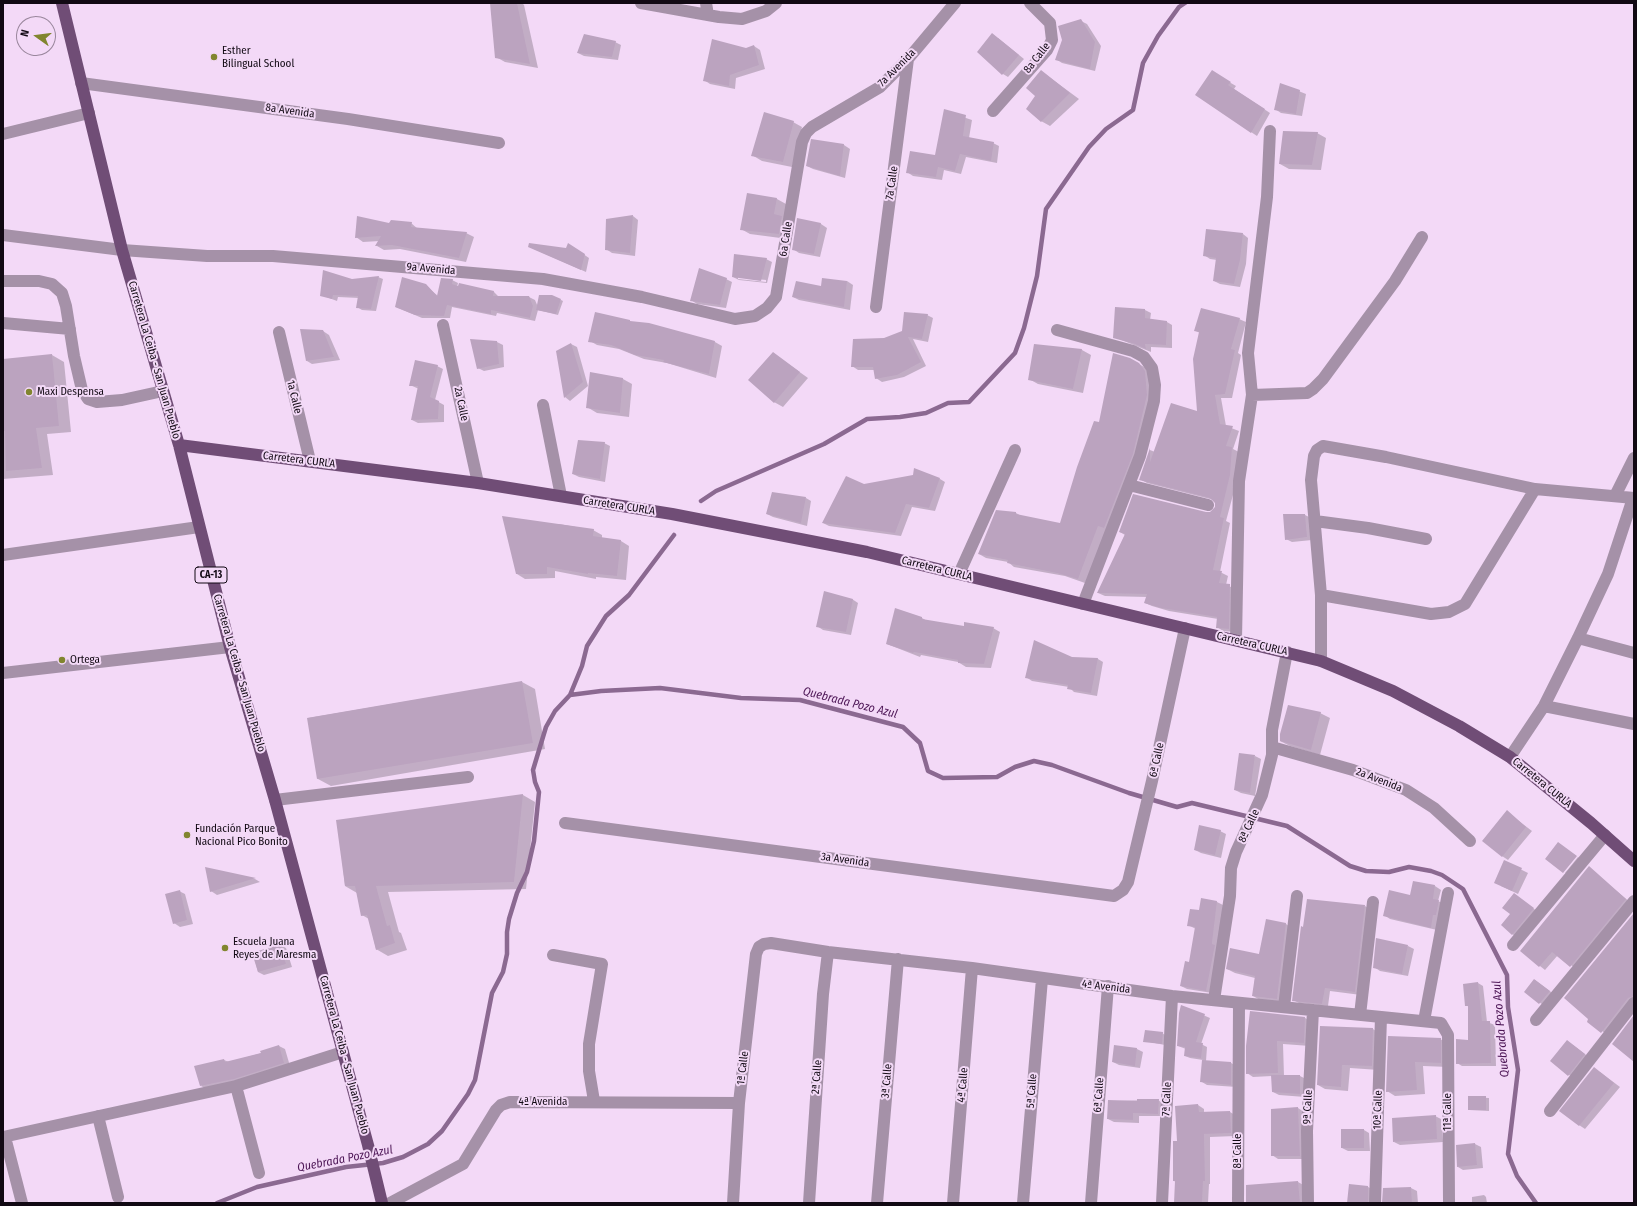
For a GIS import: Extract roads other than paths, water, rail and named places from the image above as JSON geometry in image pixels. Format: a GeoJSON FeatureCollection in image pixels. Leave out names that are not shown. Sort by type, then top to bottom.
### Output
{"type":"FeatureCollection","features":[{"type":"Feature","properties":{"kind":"main road","name":"Carretera La Ceiba - San Juan Pueblo"},"geometry":{"type":"LineString","coordinates":[[62,3],[122,250],[179,445],[230,647],[275,800],[368,1145],[382,1203]]}},
{"type":"Feature","properties":{"kind":"main road","name":"Carretera CURLA"},"geometry":{"type":"LineString","coordinates":[[179,445],[478,483],[672,514],[867,552],[1321,661],[1393,691],[1510,757],[1605,835],[1634,861]]}},
{"type":"Feature","properties":{"kind":"street"},"geometry":{"type":"LineString","coordinates":[[641,3],[708,15],[742,19],[766,11],[776,3]]}},
{"type":"Feature","properties":{"kind":"street"},"geometry":{"type":"LineString","coordinates":[[706,3],[708,15]]}},
{"type":"Feature","properties":{"kind":"street","name":"7a Avenida"},"geometry":{"type":"LineString","coordinates":[[806,133],[812,127],[880,87],[908,59],[955,3]]}},
{"type":"Feature","properties":{"kind":"street","name":"8a Calle"},"geometry":{"type":"LineString","coordinates":[[993,111],[1047,50],[1052,40],[1050,22],[1030,3]]}},
{"type":"Feature","properties":{"kind":"street","name":"7a Calle"},"geometry":{"type":"LineString","coordinates":[[876,307],[908,59]]}},
{"type":"Feature","properties":{"kind":"street","name":"8a Avenida"},"geometry":{"type":"LineString","coordinates":[[81,83],[348,119],[499,143]]}},
{"type":"Feature","properties":{"kind":"street"},"geometry":{"type":"LineString","coordinates":[[3,134],[89,113]]}},
{"type":"Feature","properties":{"kind":"street"},"geometry":{"type":"LineString","coordinates":[[1236,640],[1239,481],[1252,395],[1248,353],[1267,197],[1270,131]]}},
{"type":"Feature","properties":{"kind":"street","name":"6a Calle"},"geometry":{"type":"LineString","coordinates":[[735,319],[755,316],[767,308],[776,297],[802,142],[806,133]]}},
{"type":"Feature","properties":{"kind":"street","name":"9a Avenida"},"geometry":{"type":"LineString","coordinates":[[3,235],[122,250],[207,256],[273,256],[543,279],[642,297],[735,319]]}},
{"type":"Feature","properties":{"kind":"street"},"geometry":{"type":"LineString","coordinates":[[1252,395],[1307,393],[1313,389],[1323,379],[1395,281],[1422,237]]}},
{"type":"Feature","properties":{"kind":"street"},"geometry":{"type":"LineString","coordinates":[[3,281],[39,281],[52,284],[62,293],[66,306],[82,390],[88,398],[97,402],[122,400],[163,391]]}},
{"type":"Feature","properties":{"kind":"street"},"geometry":{"type":"LineString","coordinates":[[3,323],[70,329]]}},
{"type":"Feature","properties":{"kind":"street","name":"2a Calle"},"geometry":{"type":"LineString","coordinates":[[443,325],[478,483]]}},
{"type":"Feature","properties":{"kind":"street"},"geometry":{"type":"LineString","coordinates":[[1057,330],[1133,351],[1144,357],[1152,368],[1155,385],[1154,401],[1140,456],[1082,604]]}},
{"type":"Feature","properties":{"kind":"street","name":"1a Calle"},"geometry":{"type":"LineString","coordinates":[[278,332],[310,461]]}},
{"type":"Feature","properties":{"kind":"street"},"geometry":{"type":"LineString","coordinates":[[542,406],[561,496]]}},
{"type":"Feature","properties":{"kind":"street"},"geometry":{"type":"LineString","coordinates":[[1321,661],[1321,595],[1311,480],[1314,456],[1317,450],[1323,446],[1386,457],[1535,489],[1633,498],[1608,574],[1578,638],[1544,706],[1510,757]]}},
{"type":"Feature","properties":{"kind":"street"},"geometry":{"type":"LineString","coordinates":[[959,574],[1015,450]]}},
{"type":"Feature","properties":{"kind":"street"},"geometry":{"type":"LineString","coordinates":[[1615,496],[1634,458]]}},
{"type":"Feature","properties":{"kind":"street"},"geometry":{"type":"LineString","coordinates":[[1128,485],[1208,505]]}},
{"type":"Feature","properties":{"kind":"street"},"geometry":{"type":"LineString","coordinates":[[1321,595],[1431,614],[1449,612],[1465,604],[1535,489]]}},
{"type":"Feature","properties":{"kind":"street"},"geometry":{"type":"LineString","coordinates":[[1315,521],[1368,528],[1426,539]]}},
{"type":"Feature","properties":{"kind":"street"},"geometry":{"type":"LineString","coordinates":[[3,555],[199,527]]}},
{"type":"Feature","properties":{"kind":"street","name":"6ª Calle"},"geometry":{"type":"LineString","coordinates":[[1123,890],[1128,882],[1146,809],[1184,628]]}},
{"type":"Feature","properties":{"kind":"street"},"geometry":{"type":"LineString","coordinates":[[1578,638],[1634,653]]}},
{"type":"Feature","properties":{"kind":"street"},"geometry":{"type":"LineString","coordinates":[[3,673],[230,647]]}},
{"type":"Feature","properties":{"kind":"street","name":"8ª Calle"},"geometry":{"type":"LineString","coordinates":[[1214,1000],[1230,896],[1231,868],[1236,852],[1262,795],[1272,755],[1272,730],[1287,652]]}},
{"type":"Feature","properties":{"kind":"street"},"geometry":{"type":"LineString","coordinates":[[1544,706],[1634,724]]}},
{"type":"Feature","properties":{"kind":"street","name":"2a Avenida"},"geometry":{"type":"LineString","coordinates":[[1272,747],[1354,770],[1406,790],[1434,808],[1470,841]]}},
{"type":"Feature","properties":{"kind":"street"},"geometry":{"type":"LineString","coordinates":[[275,800],[468,777]]}},
{"type":"Feature","properties":{"kind":"street","name":"3a Avenida"},"geometry":{"type":"LineString","coordinates":[[565,822],[1114,896],[1123,890]]}},
{"type":"Feature","properties":{"kind":"street"},"geometry":{"type":"LineString","coordinates":[[1513,945],[1605,835]]}},
{"type":"Feature","properties":{"kind":"street"},"geometry":{"type":"LineString","coordinates":[[1424,1021],[1448,893]]}},
{"type":"Feature","properties":{"kind":"street"},"geometry":{"type":"LineString","coordinates":[[1284,1007],[1297,896]]}},
{"type":"Feature","properties":{"kind":"street"},"geometry":{"type":"LineString","coordinates":[[1536,1020],[1634,901]]}},
{"type":"Feature","properties":{"kind":"street"},"geometry":{"type":"LineString","coordinates":[[1360,1015],[1373,902]]}},
{"type":"Feature","properties":{"kind":"street","name":"4ª Avenida"},"geometry":{"type":"LineString","coordinates":[[770,943],[828,952],[972,968],[1172,996],[1441,1023]]}},
{"type":"Feature","properties":{"kind":"street","name":"1ª Calle"},"geometry":{"type":"LineString","coordinates":[[733,1203],[739,1103],[756,954],[759,947],[770,943]]}},
{"type":"Feature","properties":{"kind":"street","name":"2ª Calle"},"geometry":{"type":"LineString","coordinates":[[809,1203],[823,994],[828,952]]}},
{"type":"Feature","properties":{"kind":"street"},"geometry":{"type":"LineString","coordinates":[[553,955],[602,964],[589,1044],[589,1071],[594,1101]]}},
{"type":"Feature","properties":{"kind":"street","name":"3ª Calle"},"geometry":{"type":"LineString","coordinates":[[878,1203],[898,959]]}},
{"type":"Feature","properties":{"kind":"street","name":"4ª Calle"},"geometry":{"type":"LineString","coordinates":[[953,1203],[972,968]]}},
{"type":"Feature","properties":{"kind":"street","name":"5ª Calle"},"geometry":{"type":"LineString","coordinates":[[1023,1203],[1042,979]]}},
{"type":"Feature","properties":{"kind":"street","name":"6ª Calle"},"geometry":{"type":"LineString","coordinates":[[1091,1203],[1108,986]]}},
{"type":"Feature","properties":{"kind":"street","name":"7ª Calle"},"geometry":{"type":"LineString","coordinates":[[1162,1203],[1172,996]]}},
{"type":"Feature","properties":{"kind":"street","name":"8ª Calle"},"geometry":{"type":"LineString","coordinates":[[1238,1203],[1239,1003]]}},
{"type":"Feature","properties":{"kind":"street"},"geometry":{"type":"LineString","coordinates":[[1550,1111],[1634,1004]]}},
{"type":"Feature","properties":{"kind":"street","name":"9ª Calle"},"geometry":{"type":"LineString","coordinates":[[1308,1203],[1307,1131],[1313,1010]]}},
{"type":"Feature","properties":{"kind":"street","name":"10ª Calle"},"geometry":{"type":"LineString","coordinates":[[1375,1203],[1381,1017]]}},
{"type":"Feature","properties":{"kind":"street","name":"11ª Calle"},"geometry":{"type":"LineString","coordinates":[[1441,1023],[1448,1035],[1448,1203]]}},
{"type":"Feature","properties":{"kind":"street"},"geometry":{"type":"LineString","coordinates":[[22,1203],[4,1137],[236,1086],[342,1052]]}},
{"type":"Feature","properties":{"kind":"street"},"geometry":{"type":"LineString","coordinates":[[236,1086],[259,1173]]}},
{"type":"Feature","properties":{"kind":"street","name":"4ª Avenida"},"geometry":{"type":"LineString","coordinates":[[390,1203],[463,1164],[496,1110],[501,1105],[510,1102],[594,1101],[739,1103]]}},
{"type":"Feature","properties":{"kind":"street"},"geometry":{"type":"LineString","coordinates":[[98,1116],[118,1197]]}},
{"type":"Feature","properties":{"kind":"waterway"},"geometry":{"type":"LineString","coordinates":[[701,501],[716,491],[824,444],[867,419],[900,417],[926,413],[948,403],[969,402],[1015,353],[1024,328],[1037,276],[1046,209],[1089,147],[1106,129],[1133,110],[1143,63],[1158,36],[1179,7],[1185,3]]}},
{"type":"Feature","properties":{"kind":"waterway"},"geometry":{"type":"LineString","coordinates":[[570,695],[582,666],[587,646],[606,616],[629,595],[674,535]]}},
{"type":"Feature","properties":{"kind":"waterway","name":"Quebrada Pozo Azul"},"geometry":{"type":"LineString","coordinates":[[217,1203],[257,1187],[346,1167],[383,1163],[403,1157],[428,1144],[442,1131],[468,1094],[475,1080],[492,993],[503,972],[507,954],[507,932],[509,919],[517,893],[527,872],[534,841],[539,792],[535,782],[533,770],[546,727],[555,711],[570,695],[601,691],[660,688],[741,698],[800,700],[903,727],[920,743],[928,771],[943,778],[997,777],[1015,767],[1034,761],[1052,765],[1129,793],[1177,807],[1192,803],[1287,826],[1350,866],[1366,871],[1389,872],[1409,867],[1431,871],[1442,875],[1463,889],[1507,975],[1508,1007],[1518,1070],[1508,1154],[1517,1176],[1536,1203]]}},
{"type":"Feature","properties":{"kind":"place","name":"Esther Bilingual School"},"geometry":{"type":"Point","coordinates":[214,57]}},
{"type":"Feature","properties":{"kind":"place","name":"Maxi Despensa"},"geometry":{"type":"Point","coordinates":[29,392]}},
{"type":"Feature","properties":{"kind":"place","name":"Ortega"},"geometry":{"type":"Point","coordinates":[62,660]}},
{"type":"Feature","properties":{"kind":"place","name":"Fundación Parque Nacional Pico Bonito"},"geometry":{"type":"Point","coordinates":[187,835]}},
{"type":"Feature","properties":{"kind":"place","name":"Escuela Juana Reyes de Maresma"},"geometry":{"type":"Point","coordinates":[225,948]}}]}
